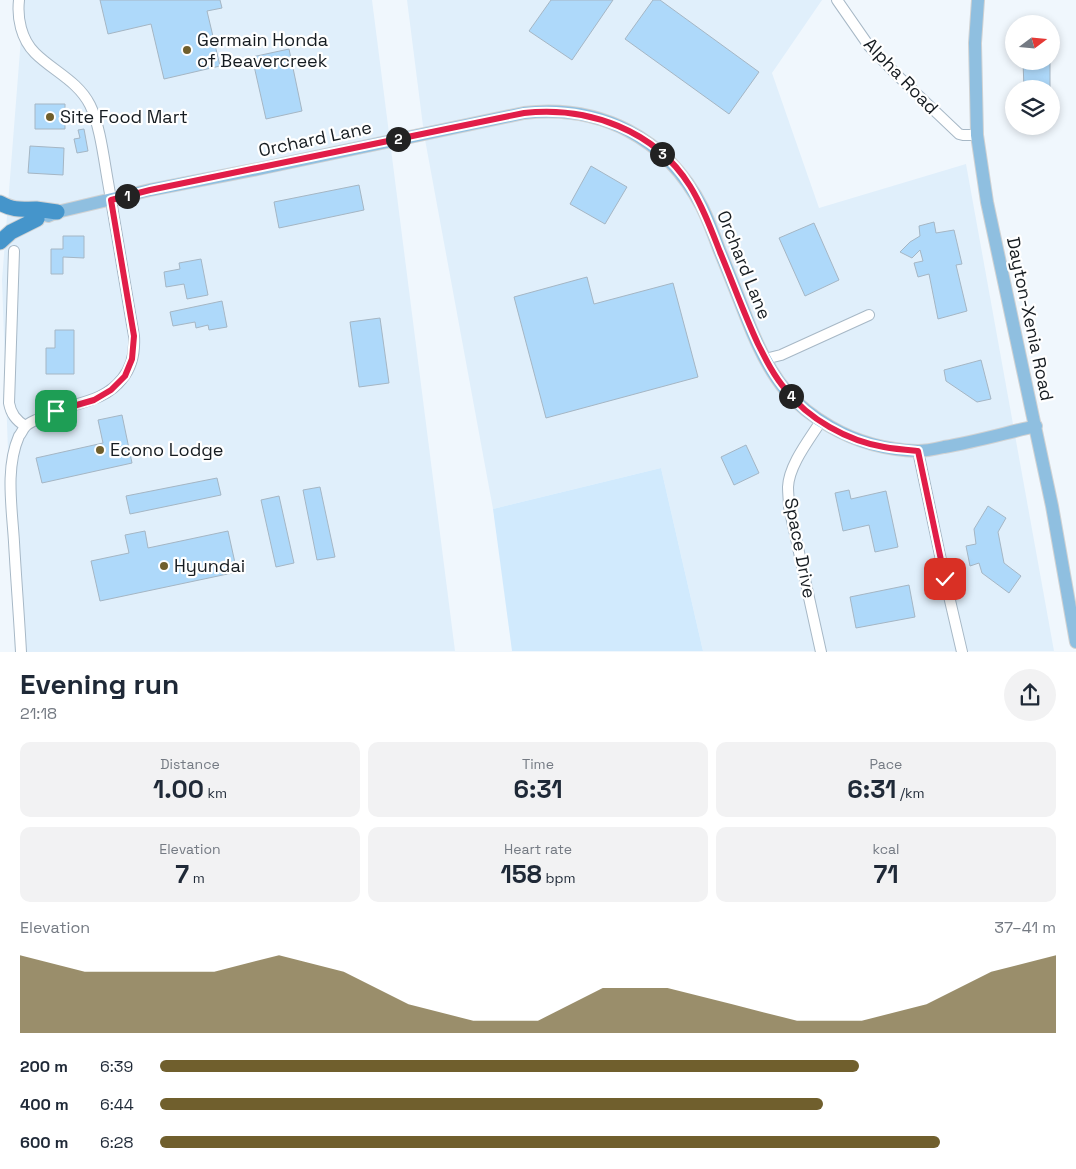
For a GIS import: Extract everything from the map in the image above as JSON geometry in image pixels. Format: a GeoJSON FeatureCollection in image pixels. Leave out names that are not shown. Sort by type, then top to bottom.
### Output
{"type":"FeatureCollection","features":[{"type":"Feature","properties":{"kind":"highway"},"geometry":{"type":"LineString","coordinates":[[0,203],[8,208],[20,210],[57,212]]}},
{"type":"Feature","properties":{"kind":"highway"},"geometry":{"type":"LineString","coordinates":[[0,242],[11,232],[37,219]]}},
{"type":"Feature","properties":{"kind":"main road","name":"Dayton-Xenia Road"},"geometry":{"type":"LineString","coordinates":[[978,0],[975,43],[977,134],[991,225],[1036,426],[1076,642]]}},
{"type":"Feature","properties":{"kind":"main road","name":"Orchard Lane"},"geometry":{"type":"LineString","coordinates":[[0,228],[9,228],[57,212],[150,190],[524,113],[559,112],[586,115],[624,128],[645,140],[665,157],[686,181],[707,218],[752,332],[765,359],[787,392],[821,421],[857,440],[885,448],[918,451],[957,445],[1036,426]]}},
{"type":"Feature","properties":{"kind":"street"},"geometry":{"type":"LineString","coordinates":[[19,0],[19,22],[29,45],[34,52],[76,86],[90,105],[95,118],[134,336],[130,367],[119,383],[103,396],[94,400],[43,416],[25,426],[19,437],[12,460],[11,487],[22,652]]}},
{"type":"Feature","properties":{"kind":"street","name":"Alpha Road"},"geometry":{"type":"LineString","coordinates":[[837,0],[869,46],[898,76],[959,134],[977,134]]}},
{"type":"Feature","properties":{"kind":"street"},"geometry":{"type":"LineString","coordinates":[[14,251],[9,403],[14,418],[25,426]]}},
{"type":"Feature","properties":{"kind":"street"},"geometry":{"type":"LineString","coordinates":[[765,359],[781,355],[869,314]]}},
{"type":"Feature","properties":{"kind":"street","name":"Space Drive"},"geometry":{"type":"LineString","coordinates":[[821,421],[795,462],[788,487],[789,507],[821,652]]}},
{"type":"Feature","properties":{"kind":"street"},"geometry":{"type":"LineString","coordinates":[[918,451],[962,652]]}},
{"type":"Feature","properties":{"kind":"shaded area"},"geometry":{"type":"Polygon","coordinates":[[[24,0],[372,0],[455,651],[15,652],[2,280],[24,0]]]}},
{"type":"Feature","properties":{"kind":"shaded area"},"geometry":{"type":"Polygon","coordinates":[[[407,0],[822,0],[772,73],[819,208],[966,164],[1054,651],[703,651],[661,468],[493,509],[424,134],[407,0]]]}},
{"type":"Feature","properties":{"kind":"shaded area"},"geometry":{"type":"Polygon","coordinates":[[[661,468],[703,651],[512,651],[493,509],[661,468]]]}},
{"type":"Feature","properties":{"kind":"building","name":"Germain Honda of Beavercreek"},"geometry":{"type":"Polygon","coordinates":[[[100,0],[220,0],[222,8],[207,11],[220,66],[164,79],[151,24],[108,34],[100,0]]]}},
{"type":"Feature","properties":{"kind":"building"},"geometry":{"type":"Polygon","coordinates":[[[551,0],[613,0],[572,60],[529,31],[551,0]]]}},
{"type":"Feature","properties":{"kind":"building"},"geometry":{"type":"Polygon","coordinates":[[[653,0],[660,0],[759,72],[729,114],[625,39],[653,0]]]}},
{"type":"Feature","properties":{"kind":"building"},"geometry":{"type":"Polygon","coordinates":[[[289,49],[302,111],[266,119],[252,57],[289,49]]]}},
{"type":"Feature","properties":{"kind":"building"},"geometry":{"type":"Polygon","coordinates":[[[1023,70],[1050,70],[1050,80],[1024,80],[1023,70]]]}},
{"type":"Feature","properties":{"kind":"building","name":"Site Food Mart"},"geometry":{"type":"Polygon","coordinates":[[[35,104],[65,104],[65,129],[35,129],[35,104]]]}},
{"type":"Feature","properties":{"kind":"building"},"geometry":{"type":"Polygon","coordinates":[[[84,129],[88,151],[77,153],[74,139],[80,138],[78,130],[84,129]]]}},
{"type":"Feature","properties":{"kind":"building"},"geometry":{"type":"Polygon","coordinates":[[[30,146],[64,148],[63,175],[28,173],[30,146]]]}},
{"type":"Feature","properties":{"kind":"building"},"geometry":{"type":"Polygon","coordinates":[[[591,166],[627,187],[605,224],[570,204],[591,166]]]}},
{"type":"Feature","properties":{"kind":"building"},"geometry":{"type":"Polygon","coordinates":[[[359,185],[364,210],[279,228],[274,202],[359,185]]]}},
{"type":"Feature","properties":{"kind":"building"},"geometry":{"type":"Polygon","coordinates":[[[934,222],[936,233],[954,230],[962,264],[956,265],[967,311],[938,319],[929,274],[918,277],[914,263],[923,261],[920,250],[912,258],[900,252],[910,242],[920,236],[919,226],[934,222]]]}},
{"type":"Feature","properties":{"kind":"building"},"geometry":{"type":"Polygon","coordinates":[[[814,223],[839,280],[805,296],[779,238],[814,223]]]}},
{"type":"Feature","properties":{"kind":"building"},"geometry":{"type":"Polygon","coordinates":[[[63,236],[84,236],[84,258],[63,257],[63,274],[51,274],[51,249],[63,249],[63,236]]]}},
{"type":"Feature","properties":{"kind":"building"},"geometry":{"type":"Polygon","coordinates":[[[201,259],[208,295],[187,299],[184,284],[166,287],[164,272],[180,269],[179,263],[201,259]]]}},
{"type":"Feature","properties":{"kind":"building"},"geometry":{"type":"Polygon","coordinates":[[[587,277],[594,304],[673,283],[698,377],[546,418],[514,297],[587,277]]]}},
{"type":"Feature","properties":{"kind":"building"},"geometry":{"type":"Polygon","coordinates":[[[222,301],[227,327],[209,330],[208,325],[196,328],[195,322],[173,326],[170,312],[222,301]]]}},
{"type":"Feature","properties":{"kind":"building"},"geometry":{"type":"Polygon","coordinates":[[[380,318],[389,383],[359,387],[350,322],[380,318]]]}},
{"type":"Feature","properties":{"kind":"building"},"geometry":{"type":"Polygon","coordinates":[[[55,330],[74,330],[74,374],[46,374],[46,348],[55,348],[55,330]]]}},
{"type":"Feature","properties":{"kind":"building"},"geometry":{"type":"Polygon","coordinates":[[[981,360],[991,399],[977,402],[946,381],[944,370],[981,360]]]}},
{"type":"Feature","properties":{"kind":"building","name":"Econo Lodge"},"geometry":{"type":"Polygon","coordinates":[[[122,415],[132,463],[42,483],[36,458],[103,443],[98,420],[122,415]]]}},
{"type":"Feature","properties":{"kind":"building"},"geometry":{"type":"Polygon","coordinates":[[[746,445],[759,473],[734,485],[721,457],[746,445]]]}},
{"type":"Feature","properties":{"kind":"building"},"geometry":{"type":"Polygon","coordinates":[[[217,478],[221,495],[130,514],[126,496],[217,478]]]}},
{"type":"Feature","properties":{"kind":"building"},"geometry":{"type":"Polygon","coordinates":[[[320,487],[335,557],[317,560],[303,490],[320,487]]]}},
{"type":"Feature","properties":{"kind":"building"},"geometry":{"type":"Polygon","coordinates":[[[849,490],[851,499],[886,491],[898,547],[875,552],[869,525],[843,531],[835,493],[849,490]]]}},
{"type":"Feature","properties":{"kind":"building"},"geometry":{"type":"Polygon","coordinates":[[[279,496],[294,563],[276,567],[261,500],[279,496]]]}},
{"type":"Feature","properties":{"kind":"building"},"geometry":{"type":"Polygon","coordinates":[[[988,506],[1006,518],[998,532],[1004,563],[1021,576],[1009,593],[982,573],[979,563],[970,566],[966,546],[976,544],[974,529],[988,506]]]}},
{"type":"Feature","properties":{"kind":"building","name":"Hyundai"},"geometry":{"type":"Polygon","coordinates":[[[145,531],[148,548],[228,531],[237,572],[100,601],[91,561],[129,553],[125,535],[145,531]]]}},
{"type":"Feature","properties":{"kind":"building"},"geometry":{"type":"Polygon","coordinates":[[[909,585],[915,617],[856,628],[850,597],[909,585]]]}},
{"type":"Feature","properties":{"kind":"place","name":"Germain Honda of Beavercreek"},"geometry":{"type":"Point","coordinates":[187,50]}},
{"type":"Feature","properties":{"kind":"place","name":"Site Food Mart"},"geometry":{"type":"Point","coordinates":[50,117]}},
{"type":"Feature","properties":{"kind":"place","name":"Econo Lodge"},"geometry":{"type":"Point","coordinates":[100,450]}},
{"type":"Feature","properties":{"kind":"place","name":"Hyundai"},"geometry":{"type":"Point","coordinates":[164,566]}},
{"type":"Feature","properties":{"kind":"route"},"geometry":{"type":"LineString","coordinates":[[56,411],[103,396],[119,383],[130,367],[134,336],[111,200],[150,190],[524,113],[548,111],[586,115],[624,128],[645,140],[674,166],[690,186],[707,218],[752,332],[765,359],[787,392],[821,421],[857,440],[885,448],[918,451],[945,579]]}}]}
